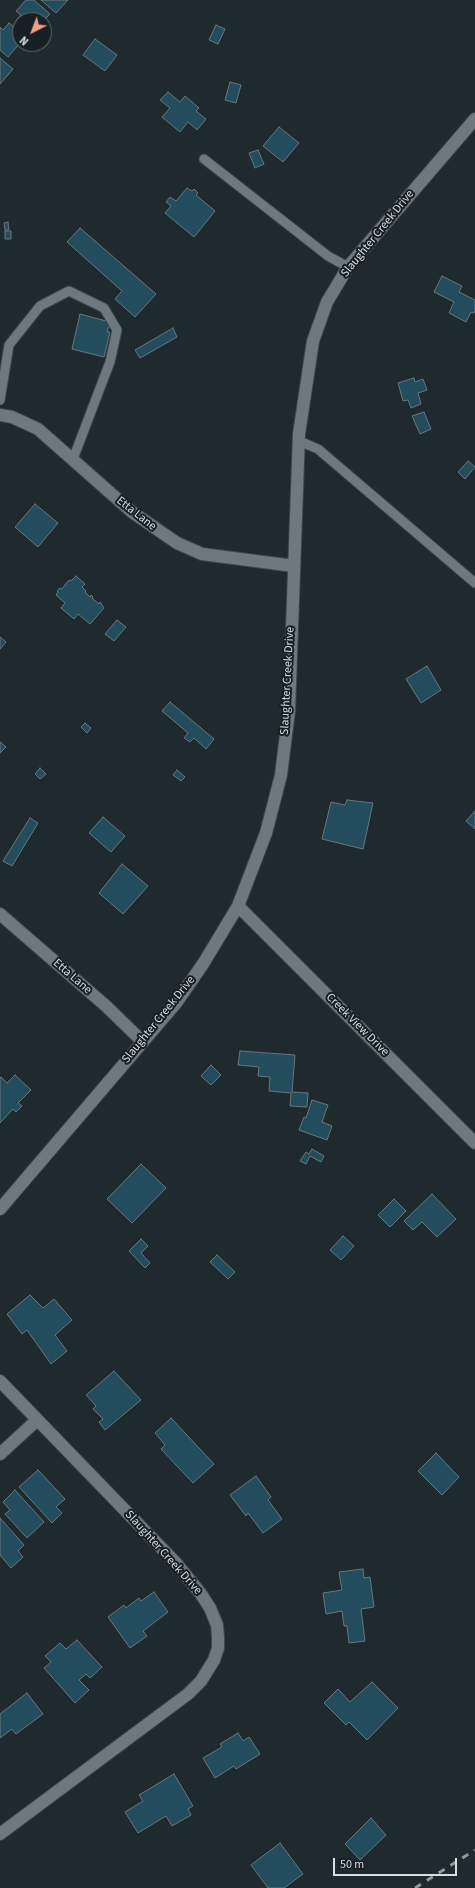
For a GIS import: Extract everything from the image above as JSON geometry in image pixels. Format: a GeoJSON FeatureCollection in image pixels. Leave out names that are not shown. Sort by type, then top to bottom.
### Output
{"type":"FeatureCollection","features":[{"type":"Feature","properties":{"kind":"street","name":"Slaughter Creek Drive"},"geometry":{"type":"LineString","coordinates":[[0,1209],[176,1003],[203,964],[238,906],[266,834],[281,775],[289,711],[299,441],[313,341],[327,302],[348,267],[475,119]]}},
{"type":"Feature","properties":{"kind":"street","name":"Etta Lane"},"geometry":{"type":"LineString","coordinates":[[0,415],[12,417],[38,429],[132,512],[177,544],[202,554],[294,566]]}},
{"type":"Feature","properties":{"kind":"street","name":"Creek View Drive"},"geometry":{"type":"LineString","coordinates":[[238,906],[475,1143]]}},
{"type":"Feature","properties":{"kind":"street","name":"Etta Lane"},"geometry":{"type":"LineString","coordinates":[[0,914],[106,1006],[143,1042]]}},
{"type":"Feature","properties":{"kind":"street","name":"Slaughter Creek Drive"},"geometry":{"type":"LineString","coordinates":[[0,1381],[176,1563],[201,1594],[217,1624],[218,1648],[214,1660],[208,1670],[188,1694],[0,1834]]}},
{"type":"Feature","properties":{"kind":"street"},"geometry":{"type":"LineString","coordinates":[[0,1454],[37,1420]]}},
{"type":"Feature","properties":{"kind":"lane"},"geometry":{"type":"LineString","coordinates":[[204,159],[328,256],[348,267]]}},
{"type":"Feature","properties":{"kind":"lane"},"geometry":{"type":"LineString","coordinates":[[0,400],[9,345],[40,306],[69,291],[104,308],[117,330],[110,362],[73,459]]}},
{"type":"Feature","properties":{"kind":"lane"},"geometry":{"type":"LineString","coordinates":[[299,441],[318,449],[475,583]]}},
{"type":"Feature","properties":{"kind":"building"},"geometry":{"type":"Polygon","coordinates":[[[26,0],[34,0],[48,12],[17,12],[16,11],[26,0]]]}},
{"type":"Feature","properties":{"kind":"building"},"geometry":{"type":"Polygon","coordinates":[[[41,0],[68,0],[56,13],[41,0]]]}},
{"type":"Feature","properties":{"kind":"building"},"geometry":{"type":"Polygon","coordinates":[[[9,23],[12,25],[12,52],[8,57],[0,50],[0,27],[3,30],[9,23]]]}},
{"type":"Feature","properties":{"kind":"building"},"geometry":{"type":"Polygon","coordinates":[[[216,25],[225,29],[218,44],[209,40],[216,25]]]}},
{"type":"Feature","properties":{"kind":"building"},"geometry":{"type":"Polygon","coordinates":[[[95,39],[117,55],[105,71],[83,55],[95,39]]]}},
{"type":"Feature","properties":{"kind":"building"},"geometry":{"type":"Polygon","coordinates":[[[0,58],[13,69],[0,84],[0,58]]]}},
{"type":"Feature","properties":{"kind":"building"},"geometry":{"type":"Polygon","coordinates":[[[230,82],[241,85],[236,103],[225,100],[230,82]]]}},
{"type":"Feature","properties":{"kind":"building"},"geometry":{"type":"Polygon","coordinates":[[[168,92],[180,102],[185,96],[199,108],[196,111],[206,119],[197,130],[188,122],[180,132],[162,117],[170,108],[160,100],[168,92]]]}},
{"type":"Feature","properties":{"kind":"building"},"geometry":{"type":"Polygon","coordinates":[[[279,127],[299,143],[283,162],[263,146],[279,127]]]}},
{"type":"Feature","properties":{"kind":"building"},"geometry":{"type":"Polygon","coordinates":[[[258,150],[264,164],[255,168],[249,153],[258,150]]]}},
{"type":"Feature","properties":{"kind":"building"},"geometry":{"type":"Polygon","coordinates":[[[187,188],[192,191],[194,189],[198,193],[196,195],[215,211],[194,237],[165,213],[171,206],[166,202],[170,197],[176,201],[187,188]]]}},
{"type":"Feature","properties":{"kind":"building"},"geometry":{"type":"Polygon","coordinates":[[[8,222],[9,230],[5,230],[4,223],[8,222]]]}},
{"type":"Feature","properties":{"kind":"building"},"geometry":{"type":"Polygon","coordinates":[[[80,228],[156,294],[135,317],[115,299],[122,291],[67,242],[80,228]]]}},
{"type":"Feature","properties":{"kind":"building"},"geometry":{"type":"Polygon","coordinates":[[[5,231],[11,231],[11,239],[5,239],[5,231]]]}},
{"type":"Feature","properties":{"kind":"building"},"geometry":{"type":"Polygon","coordinates":[[[442,276],[462,286],[459,292],[475,300],[474,313],[471,312],[466,322],[449,313],[454,302],[434,292],[442,276]]]}},
{"type":"Feature","properties":{"kind":"building"},"geometry":{"type":"Polygon","coordinates":[[[80,314],[110,322],[107,332],[110,332],[104,357],[72,349],[80,314]]]}},
{"type":"Feature","properties":{"kind":"building"},"geometry":{"type":"Polygon","coordinates":[[[173,328],[177,337],[140,358],[135,350],[173,328]]]}},
{"type":"Feature","properties":{"kind":"building"},"geometry":{"type":"Polygon","coordinates":[[[414,378],[415,382],[423,379],[427,390],[418,393],[421,404],[411,408],[408,400],[403,401],[398,383],[414,378]]]}},
{"type":"Feature","properties":{"kind":"building"},"geometry":{"type":"Polygon","coordinates":[[[424,412],[431,429],[420,434],[412,416],[424,412]]]}},
{"type":"Feature","properties":{"kind":"building"},"geometry":{"type":"Polygon","coordinates":[[[468,461],[475,467],[465,479],[458,472],[468,461]]]}},
{"type":"Feature","properties":{"kind":"building"},"geometry":{"type":"Polygon","coordinates":[[[35,504],[58,523],[38,547],[15,527],[35,504]]]}},
{"type":"Feature","properties":{"kind":"building"},"geometry":{"type":"Polygon","coordinates":[[[76,576],[85,584],[82,587],[86,591],[85,592],[90,597],[91,595],[93,597],[92,598],[99,604],[100,602],[104,608],[90,624],[78,614],[74,619],[61,608],[65,603],[56,595],[60,588],[62,589],[68,581],[72,580],[76,576]]]}},
{"type":"Feature","properties":{"kind":"building"},"geometry":{"type":"Polygon","coordinates":[[[117,620],[126,627],[114,641],[105,634],[117,620]]]}},
{"type":"Feature","properties":{"kind":"building"},"geometry":{"type":"Polygon","coordinates":[[[0,637],[6,642],[0,649],[0,637]]]}},
{"type":"Feature","properties":{"kind":"building"},"geometry":{"type":"Polygon","coordinates":[[[427,666],[441,690],[421,703],[406,679],[427,666]]]}},
{"type":"Feature","properties":{"kind":"building"},"geometry":{"type":"Polygon","coordinates":[[[170,702],[214,739],[206,749],[194,738],[190,742],[184,738],[188,733],[162,711],[170,702]]]}},
{"type":"Feature","properties":{"kind":"building"},"geometry":{"type":"Polygon","coordinates":[[[85,723],[91,728],[87,733],[81,727],[85,723]]]}},
{"type":"Feature","properties":{"kind":"building"},"geometry":{"type":"Polygon","coordinates":[[[0,742],[6,747],[0,753],[0,742]]]}},
{"type":"Feature","properties":{"kind":"building"},"geometry":{"type":"Polygon","coordinates":[[[40,768],[46,774],[40,779],[35,774],[40,768]]]}},
{"type":"Feature","properties":{"kind":"building"},"geometry":{"type":"Polygon","coordinates":[[[177,770],[185,777],[181,781],[173,775],[177,770]]]}},
{"type":"Feature","properties":{"kind":"building"},"geometry":{"type":"Polygon","coordinates":[[[347,800],[373,803],[363,849],[322,839],[331,802],[345,805],[347,800]]]}},
{"type":"Feature","properties":{"kind":"building"},"geometry":{"type":"Polygon","coordinates":[[[475,811],[475,829],[466,821],[475,811]]]}},
{"type":"Feature","properties":{"kind":"building"},"geometry":{"type":"Polygon","coordinates":[[[103,817],[125,836],[111,852],[89,833],[103,817]]]}},
{"type":"Feature","properties":{"kind":"building"},"geometry":{"type":"Polygon","coordinates":[[[30,818],[38,823],[12,866],[3,861],[30,818]]]}},
{"type":"Feature","properties":{"kind":"building"},"geometry":{"type":"Polygon","coordinates":[[[122,864],[148,886],[123,914],[99,893],[122,864]]]}},
{"type":"Feature","properties":{"kind":"building"},"geometry":{"type":"Polygon","coordinates":[[[240,1051],[295,1055],[292,1092],[308,1093],[307,1107],[290,1106],[291,1093],[269,1091],[270,1077],[258,1076],[259,1067],[238,1065],[240,1051]]]}},
{"type":"Feature","properties":{"kind":"building"},"geometry":{"type":"Polygon","coordinates":[[[211,1065],[221,1075],[211,1085],[201,1076],[211,1065]]]}},
{"type":"Feature","properties":{"kind":"building"},"geometry":{"type":"Polygon","coordinates":[[[15,1075],[31,1090],[18,1103],[22,1106],[16,1112],[13,1109],[0,1123],[0,1078],[1,1077],[7,1083],[15,1075]]]}},
{"type":"Feature","properties":{"kind":"building"},"geometry":{"type":"Polygon","coordinates":[[[312,1100],[328,1105],[322,1122],[332,1126],[327,1140],[299,1130],[304,1117],[306,1118],[312,1100]]]}},
{"type":"Feature","properties":{"kind":"building"},"geometry":{"type":"Polygon","coordinates":[[[312,1149],[324,1156],[321,1162],[310,1156],[306,1164],[300,1161],[306,1152],[309,1154],[312,1149]]]}},
{"type":"Feature","properties":{"kind":"building"},"geometry":{"type":"Polygon","coordinates":[[[141,1164],[166,1188],[132,1223],[107,1199],[141,1164]]]}},
{"type":"Feature","properties":{"kind":"building"},"geometry":{"type":"Polygon","coordinates":[[[432,1194],[456,1219],[437,1237],[422,1222],[413,1230],[404,1221],[432,1194]]]}},
{"type":"Feature","properties":{"kind":"building"},"geometry":{"type":"Polygon","coordinates":[[[394,1199],[406,1211],[390,1227],[378,1215],[394,1199]]]}},
{"type":"Feature","properties":{"kind":"building"},"geometry":{"type":"Polygon","coordinates":[[[343,1236],[354,1246],[341,1260],[330,1250],[343,1236]]]}},
{"type":"Feature","properties":{"kind":"building"},"geometry":{"type":"Polygon","coordinates":[[[141,1239],[148,1246],[141,1253],[150,1263],[145,1268],[129,1251],[141,1239]]]}},
{"type":"Feature","properties":{"kind":"building"},"geometry":{"type":"Polygon","coordinates":[[[217,1255],[235,1272],[228,1279],[210,1262],[217,1255]]]}},
{"type":"Feature","properties":{"kind":"building"},"geometry":{"type":"Polygon","coordinates":[[[30,1295],[43,1308],[54,1299],[72,1320],[55,1335],[67,1351],[51,1364],[27,1330],[22,1334],[7,1314],[30,1295]]]}},
{"type":"Feature","properties":{"kind":"building"},"geometry":{"type":"Polygon","coordinates":[[[114,1371],[141,1400],[105,1430],[99,1422],[103,1419],[93,1409],[96,1406],[86,1395],[114,1371]]]}},
{"type":"Feature","properties":{"kind":"building"},"geometry":{"type":"Polygon","coordinates":[[[171,1418],[214,1464],[193,1483],[161,1449],[165,1445],[155,1433],[171,1418]]]}},
{"type":"Feature","properties":{"kind":"building"},"geometry":{"type":"Polygon","coordinates":[[[436,1453],[459,1477],[442,1495],[418,1471],[436,1453]]]}},
{"type":"Feature","properties":{"kind":"building"},"geometry":{"type":"Polygon","coordinates":[[[38,1470],[65,1499],[56,1507],[62,1513],[52,1523],[19,1487],[38,1470]]]}},
{"type":"Feature","properties":{"kind":"building"},"geometry":{"type":"Polygon","coordinates":[[[256,1476],[271,1497],[268,1500],[282,1519],[263,1533],[248,1513],[246,1516],[230,1495],[256,1476]]]}},
{"type":"Feature","properties":{"kind":"building"},"geometry":{"type":"Polygon","coordinates":[[[15,1490],[44,1522],[27,1538],[5,1514],[10,1510],[3,1502],[15,1490]]]}},
{"type":"Feature","properties":{"kind":"building"},"geometry":{"type":"Polygon","coordinates":[[[0,1518],[24,1545],[18,1551],[23,1557],[11,1568],[0,1555],[0,1518]]]}},
{"type":"Feature","properties":{"kind":"building"},"geometry":{"type":"Polygon","coordinates":[[[363,1569],[364,1578],[370,1577],[374,1607],[361,1609],[365,1641],[349,1643],[347,1626],[344,1626],[342,1611],[326,1614],[323,1593],[342,1590],[339,1572],[363,1569]]]}},
{"type":"Feature","properties":{"kind":"building"},"geometry":{"type":"Polygon","coordinates":[[[154,1592],[168,1612],[143,1631],[147,1636],[130,1648],[108,1617],[124,1605],[126,1608],[139,1598],[141,1601],[154,1592]]]}},
{"type":"Feature","properties":{"kind":"building"},"geometry":{"type":"Polygon","coordinates":[[[77,1640],[102,1667],[90,1678],[86,1674],[79,1680],[89,1690],[75,1703],[44,1668],[51,1662],[45,1656],[60,1643],[66,1649],[77,1640]]]}},
{"type":"Feature","properties":{"kind":"building"},"geometry":{"type":"Polygon","coordinates":[[[372,1682],[398,1708],[367,1740],[349,1722],[346,1725],[324,1703],[338,1689],[350,1702],[372,1682]]]}},
{"type":"Feature","properties":{"kind":"building"},"geometry":{"type":"Polygon","coordinates":[[[27,1693],[43,1714],[16,1734],[12,1729],[0,1738],[0,1714],[27,1693]]]}},
{"type":"Feature","properties":{"kind":"building"},"geometry":{"type":"Polygon","coordinates":[[[238,1733],[243,1741],[249,1737],[260,1754],[236,1769],[234,1766],[215,1778],[203,1758],[222,1747],[220,1744],[238,1733]]]}},
{"type":"Feature","properties":{"kind":"building"},"geometry":{"type":"Polygon","coordinates":[[[174,1774],[193,1806],[188,1809],[191,1815],[172,1826],[166,1816],[138,1833],[125,1812],[143,1801],[139,1795],[174,1774]]]}},
{"type":"Feature","properties":{"kind":"building"},"geometry":{"type":"Polygon","coordinates":[[[371,1818],[386,1835],[360,1860],[345,1844],[371,1818]]]}},
{"type":"Feature","properties":{"kind":"building"},"geometry":{"type":"Polygon","coordinates":[[[280,1843],[303,1874],[284,1888],[268,1888],[251,1865],[280,1843]]]}},
{"type":"Feature","properties":{"kind":"railway"},"geometry":{"type":"LineString","coordinates":[[415,1888],[475,1850]]}}]}
